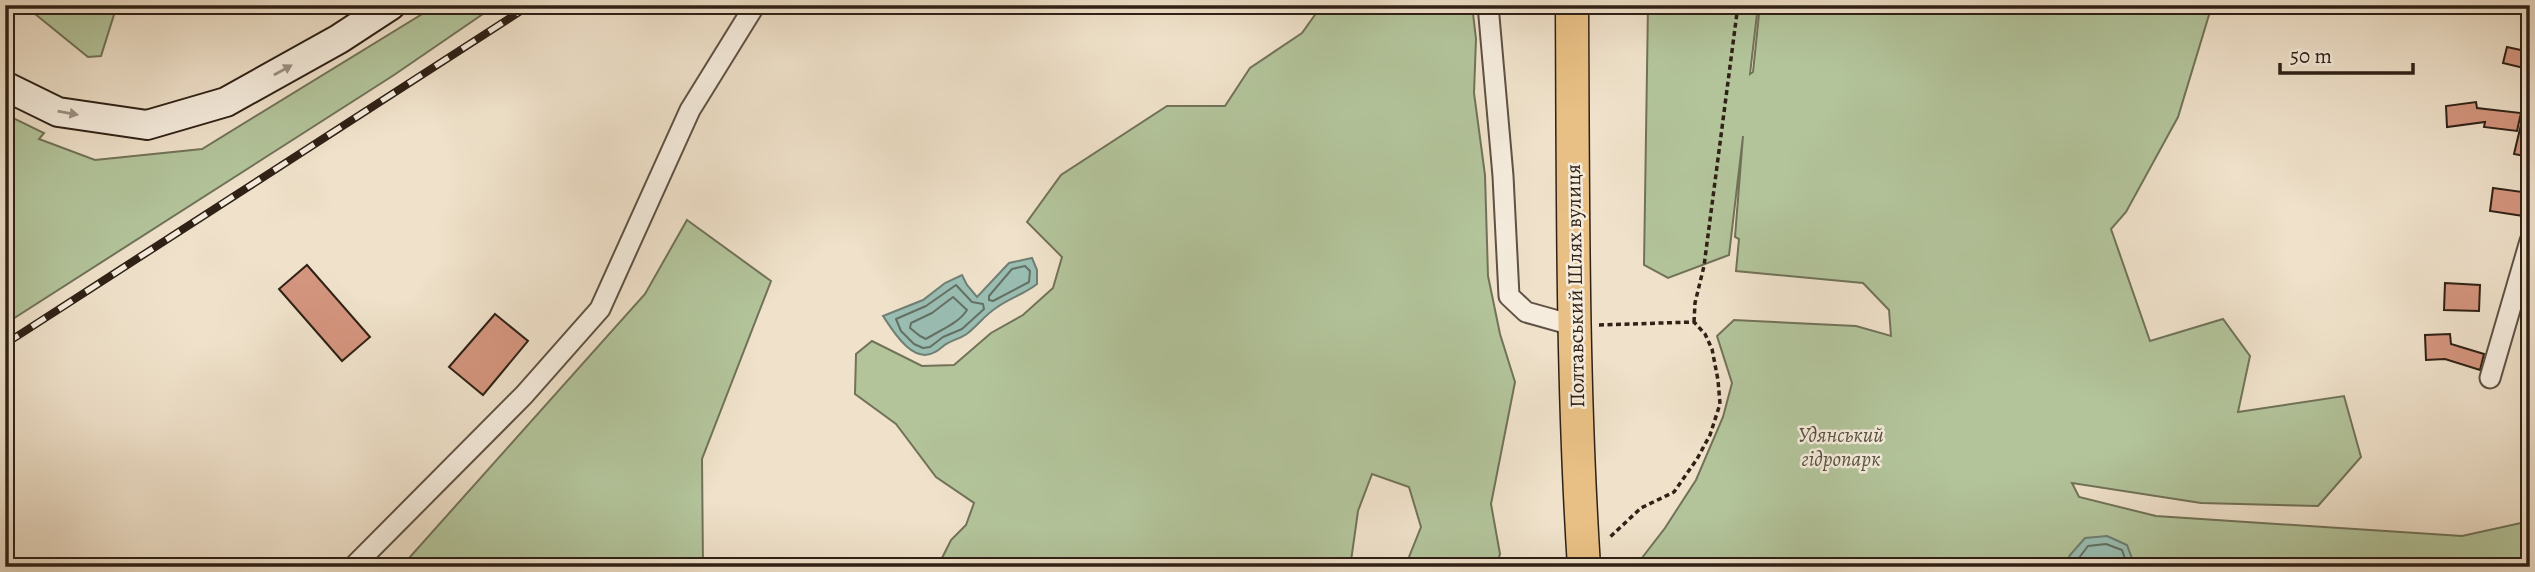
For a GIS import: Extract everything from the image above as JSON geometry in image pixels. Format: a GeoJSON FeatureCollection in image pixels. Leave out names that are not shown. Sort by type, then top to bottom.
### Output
{"type":"FeatureCollection","features":[{"type":"Feature","properties":{"kind":"main road"},"geometry":{"type":"LineString","coordinates":[[5,86],[58,112],[147,125],[226,102],[339,39],[391,5]]}},
{"type":"Feature","properties":{"kind":"main road","name":"Полтавський Шлях вулиця"},"geometry":{"type":"LineString","coordinates":[[1572,5],[1579,485],[1584,567]]}},
{"type":"Feature","properties":{"kind":"street"},"geometry":{"type":"LineString","coordinates":[[353,567],[524,395],[600,309],[690,110],[755,5]]}},
{"type":"Feature","properties":{"kind":"street"},"geometry":{"type":"LineString","coordinates":[[1488,5],[1503,176],[1509,296],[1525,312],[1576,326]]}},
{"type":"Feature","properties":{"kind":"street"},"geometry":{"type":"LineString","coordinates":[[2490,378],[2530,241]]}},
{"type":"Feature","properties":{"kind":"path"},"geometry":{"type":"LineString","coordinates":[[1693,323],[1706,252],[1738,5]]}},
{"type":"Feature","properties":{"kind":"path"},"geometry":{"type":"LineString","coordinates":[[1576,326],[1693,323],[1705,334],[1718,380],[1720,404],[1710,435],[1697,459],[1674,492],[1641,508],[1610,537]]}},
{"type":"Feature","properties":{"kind":"green space"},"geometry":{"type":"Polygon","coordinates":[[[24,5],[117,5],[101,56],[88,57],[24,5]]]}},
{"type":"Feature","properties":{"kind":"green space"},"geometry":{"type":"Polygon","coordinates":[[[437,5],[496,5],[394,75],[5,324],[5,114],[44,133],[39,139],[95,160],[202,149],[437,5]]]}},
{"type":"Feature","properties":{"kind":"green space"},"geometry":{"type":"Polygon","coordinates":[[[1322,5],[1472,5],[1476,39],[1474,93],[1485,175],[1488,276],[1500,334],[1515,382],[1491,504],[1500,554],[1496,567],[1405,567],[1421,527],[1409,487],[1372,474],[1358,511],[1348,567],[941,567],[939,564],[951,540],[966,525],[974,503],[936,477],[896,424],[855,394],[856,354],[872,341],[922,366],[954,365],[991,333],[1023,315],[1053,288],[1062,257],[1027,222],[1061,175],[1167,106],[1225,106],[1250,68],[1302,33],[1322,5]]]}},
{"type":"Feature","properties":{"kind":"green space","name":"Удянський гідропарк"},"geometry":{"type":"Polygon","coordinates":[[[1648,5],[1758,5],[1750,74],[1753,72],[1760,5],[2212,5],[2178,117],[2126,212],[2111,229],[2150,341],[2223,319],[2250,356],[2238,412],[2344,396],[2361,457],[2318,506],[2201,503],[2072,483],[2079,497],[2156,516],[2462,536],[2530,521],[2530,567],[1635,567],[1665,528],[1696,480],[1723,417],[1732,383],[1717,336],[1734,320],[1856,326],[1891,336],[1889,310],[1863,283],[1736,271],[1739,239],[1735,237],[1743,136],[1729,255],[1668,278],[1644,265],[1648,5]]]}},
{"type":"Feature","properties":{"kind":"green space"},"geometry":{"type":"Polygon","coordinates":[[[687,220],[771,281],[702,459],[703,567],[401,567],[645,294],[687,220]]]}},
{"type":"Feature","properties":{"kind":"water"},"geometry":{"type":"Polygon","coordinates":[[[1032,258],[1037,270],[1037,284],[988,314],[966,335],[935,352],[927,355],[912,350],[898,337],[883,316],[923,300],[945,283],[962,275],[977,297],[1009,263],[1032,258]]]}},
{"type":"Feature","properties":{"kind":"water"},"geometry":{"type":"Polygon","coordinates":[[[2107,536],[2127,545],[2135,567],[2064,567],[2070,555],[2085,538],[2107,536]]]}},
{"type":"Feature","properties":{"kind":"water"},"geometry":{"type":"Polygon","coordinates":[[[2223,559],[2294,567],[2213,567],[2223,559]]]}},
{"type":"Feature","properties":{"kind":"building"},"geometry":{"type":"Polygon","coordinates":[[[2507,47],[2530,52],[2528,69],[2503,63],[2507,47]]]}},
{"type":"Feature","properties":{"kind":"building"},"geometry":{"type":"Polygon","coordinates":[[[2476,102],[2477,108],[2521,113],[2517,131],[2484,127],[2485,122],[2447,127],[2446,106],[2476,102]]]}},
{"type":"Feature","properties":{"kind":"building"},"geometry":{"type":"Polygon","coordinates":[[[2524,112],[2530,113],[2530,157],[2514,154],[2524,112]]]}},
{"type":"Feature","properties":{"kind":"building"},"geometry":{"type":"Polygon","coordinates":[[[2493,188],[2530,193],[2530,217],[2490,211],[2493,188]]]}},
{"type":"Feature","properties":{"kind":"building"},"geometry":{"type":"Polygon","coordinates":[[[307,265],[370,337],[342,361],[279,289],[307,265]]]}},
{"type":"Feature","properties":{"kind":"building"},"geometry":{"type":"Polygon","coordinates":[[[2445,283],[2480,285],[2479,311],[2444,310],[2445,283]]]}},
{"type":"Feature","properties":{"kind":"building"},"geometry":{"type":"Polygon","coordinates":[[[495,314],[528,341],[483,395],[449,367],[495,314]]]}},
{"type":"Feature","properties":{"kind":"building"},"geometry":{"type":"Polygon","coordinates":[[[2450,334],[2451,344],[2484,354],[2480,370],[2445,359],[2426,360],[2425,335],[2450,334]]]}},
{"type":"Feature","properties":{"kind":"railway"},"geometry":{"type":"LineString","coordinates":[[5,344],[530,5]]}}]}
